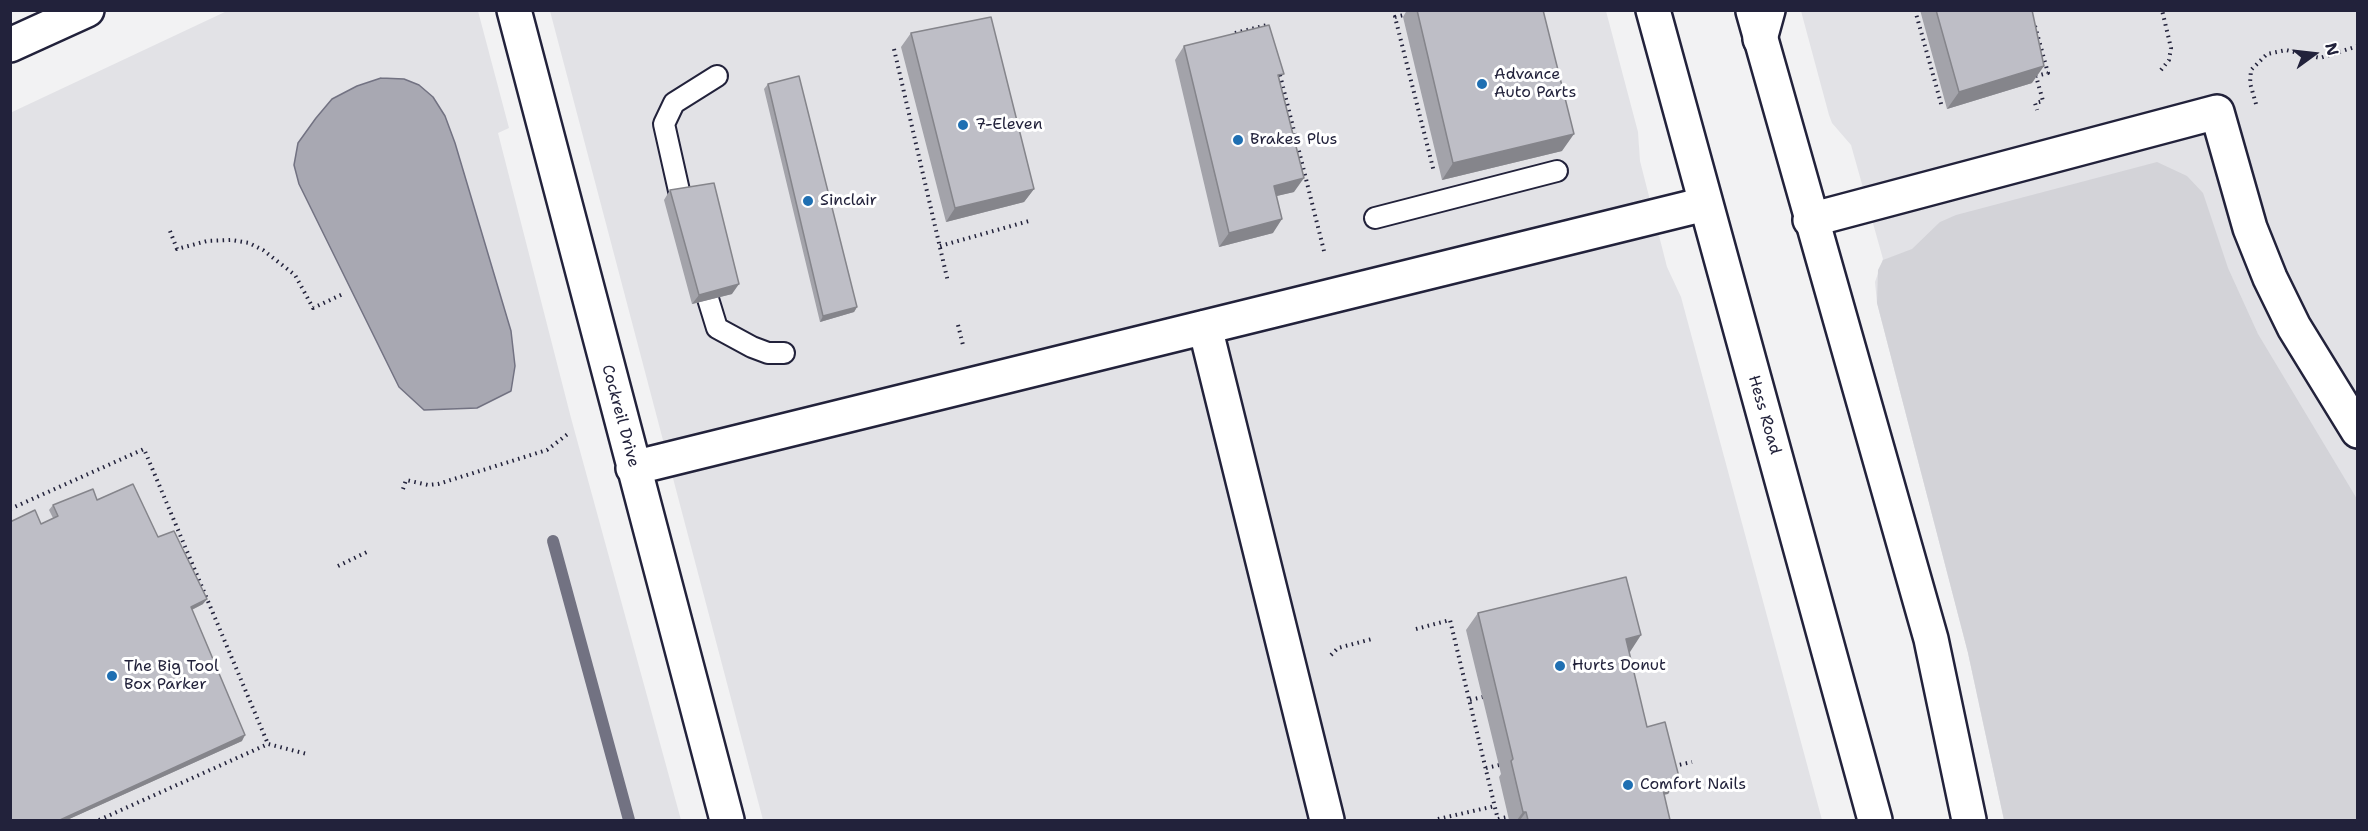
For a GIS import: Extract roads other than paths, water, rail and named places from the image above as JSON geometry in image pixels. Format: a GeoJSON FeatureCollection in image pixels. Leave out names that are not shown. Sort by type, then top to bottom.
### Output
{"type":"FeatureCollection","features":[{"type":"Feature","properties":{"kind":"main road"},"geometry":{"type":"LineString","coordinates":[[10,45],[87,10]]}},
{"type":"Feature","properties":{"kind":"main road","name":"Cockreil Drive"},"geometry":{"type":"LineString","coordinates":[[514,10],[727,820]]}},
{"type":"Feature","properties":{"kind":"main road","name":"Hess Road"},"geometry":{"type":"LineString","coordinates":[[1653,10],[1875,820]]}},
{"type":"Feature","properties":{"kind":"main road"},"geometry":{"type":"LineString","coordinates":[[1760,20],[1810,220],[1925,617],[1969,820]]}},
{"type":"Feature","properties":{"kind":"main road"},"geometry":{"type":"LineString","coordinates":[[1810,220],[2217,112],[2250,228],[2270,278],[2294,327],[2358,430]]}},
{"type":"Feature","properties":{"kind":"main road"},"geometry":{"type":"LineString","coordinates":[[633,468],[1705,204]]}},
{"type":"Feature","properties":{"kind":"main road"},"geometry":{"type":"LineString","coordinates":[[1204,327],[1327,820]]}},
{"type":"Feature","properties":{"kind":"lane"},"geometry":{"type":"LineString","coordinates":[[688,229],[664,124],[674,103],[717,76]]}},
{"type":"Feature","properties":{"kind":"lane"},"geometry":{"type":"LineString","coordinates":[[1376,218],[1557,171]]}},
{"type":"Feature","properties":{"kind":"lane"},"geometry":{"type":"LineString","coordinates":[[697,261],[717,328],[768,353],[784,353]]}},
{"type":"Feature","properties":{"kind":"waterway"},"geometry":{"type":"LineString","coordinates":[[553,541],[629,820]]}},
{"type":"Feature","properties":{"kind":"place","name":"Advance Auto Parts"},"geometry":{"type":"Point","coordinates":[1482,84]}},
{"type":"Feature","properties":{"kind":"place","name":"7-Eleven"},"geometry":{"type":"Point","coordinates":[963,125]}},
{"type":"Feature","properties":{"kind":"place","name":"Brakes Plus"},"geometry":{"type":"Point","coordinates":[1238,140]}},
{"type":"Feature","properties":{"kind":"place","name":"Sinclair"},"geometry":{"type":"Point","coordinates":[808,201]}},
{"type":"Feature","properties":{"kind":"place","name":"Hurts Donut"},"geometry":{"type":"Point","coordinates":[1560,666]}},
{"type":"Feature","properties":{"kind":"place","name":"The Big Tool Box Parker"},"geometry":{"type":"Point","coordinates":[112,676]}},
{"type":"Feature","properties":{"kind":"place","name":"Comfort Nails"},"geometry":{"type":"Point","coordinates":[1628,785]}}]}
